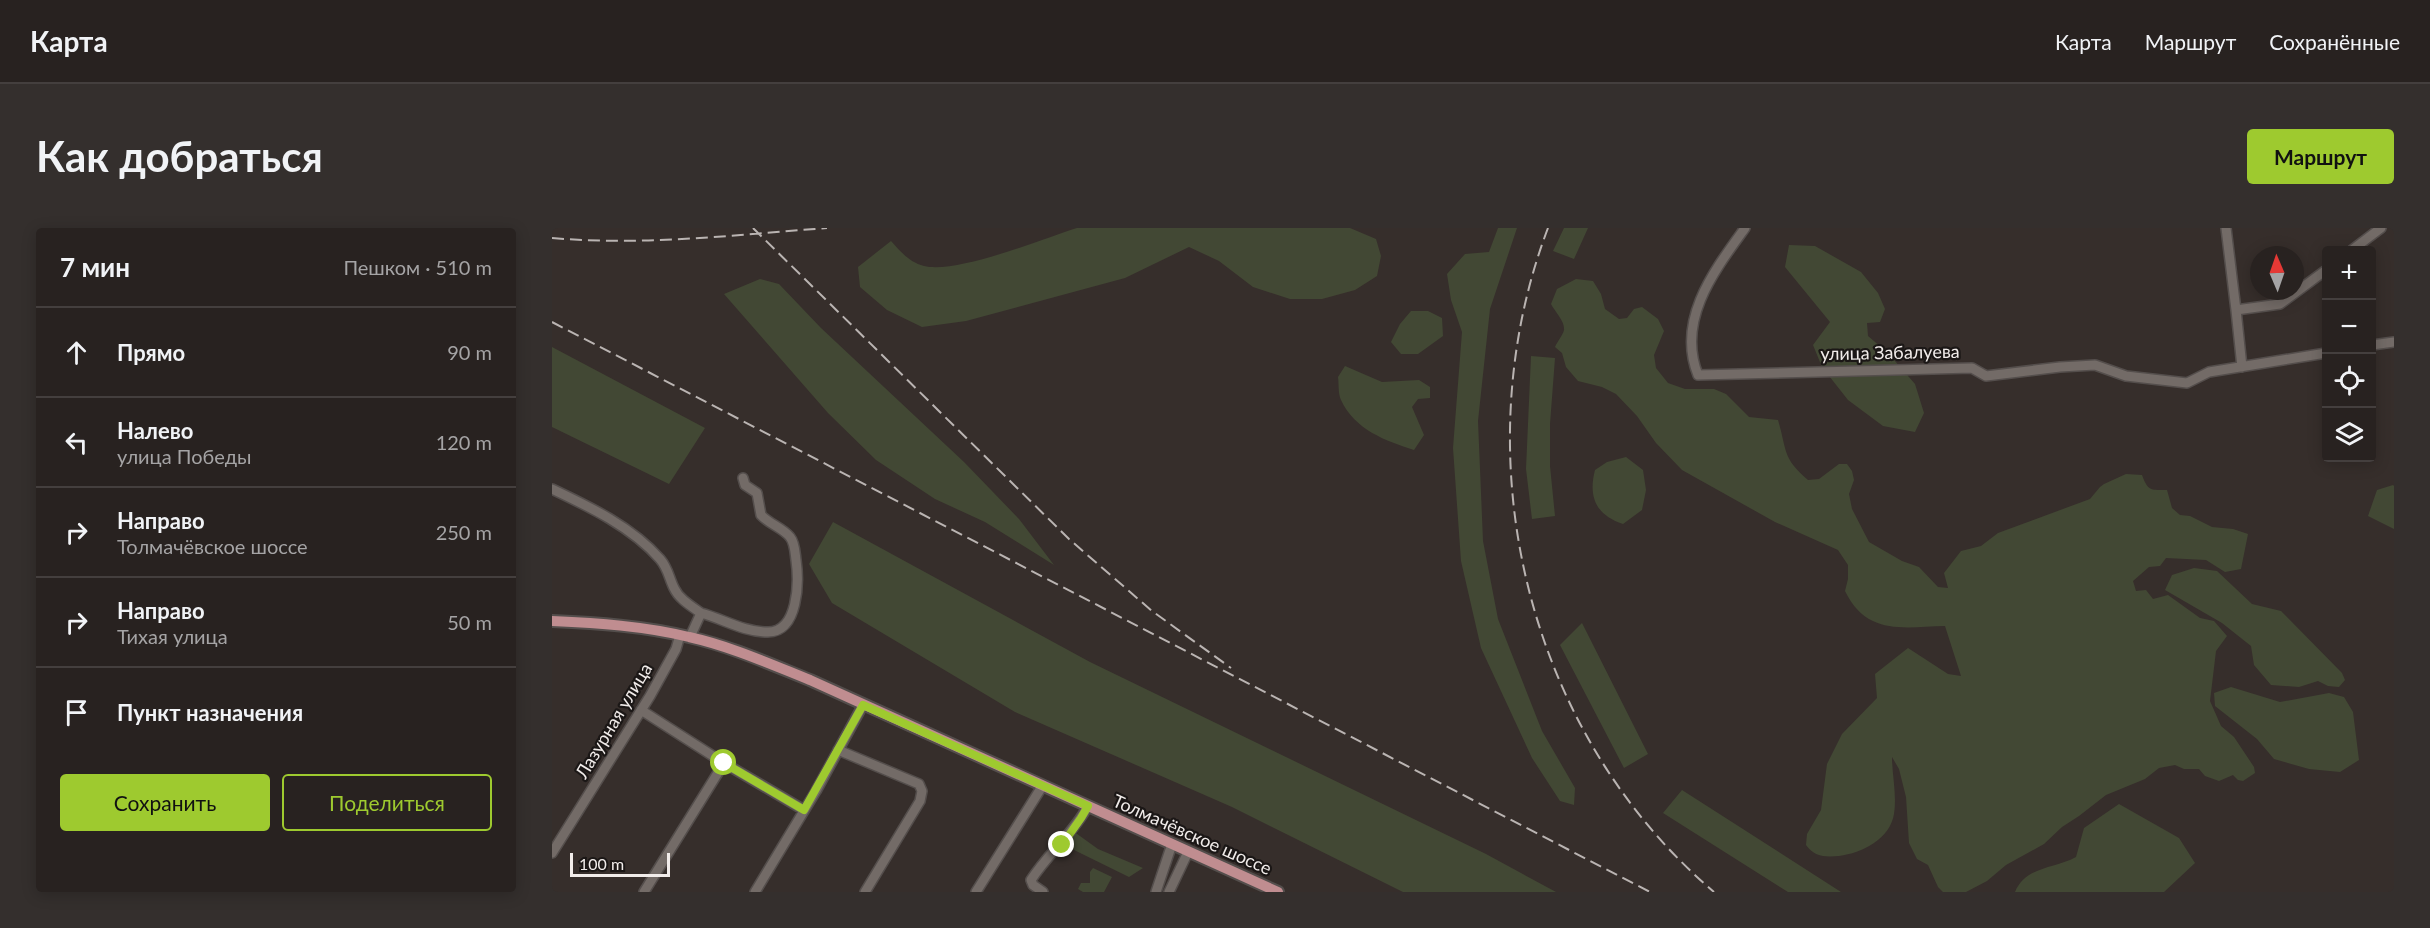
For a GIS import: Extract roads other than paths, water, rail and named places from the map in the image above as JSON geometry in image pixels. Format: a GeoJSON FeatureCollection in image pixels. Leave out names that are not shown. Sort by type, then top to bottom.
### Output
{"type":"FeatureCollection","features":[{"type":"Feature","properties":{"kind":"main road","name":"Толмачёвское шоссе"},"geometry":{"type":"LineString","coordinates":[[552,621],[590,622],[685,636],[753,657],[1278,892]]}},
{"type":"Feature","properties":{"kind":"street","name":"улица Забалуева"},"geometry":{"type":"LineString","coordinates":[[1745,228],[1707,282],[1696,310],[1690,336],[1692,360],[1698,375],[1972,368],[1986,376],[2095,365],[2126,376],[2187,383],[2209,372],[2322,354]]}},
{"type":"Feature","properties":{"kind":"street"},"geometry":{"type":"LineString","coordinates":[[2226,228],[2242,367]]}},
{"type":"Feature","properties":{"kind":"street"},"geometry":{"type":"LineString","coordinates":[[2357,246],[2381,228]]}},
{"type":"Feature","properties":{"kind":"street"},"geometry":{"type":"LineString","coordinates":[[2236,310],[2280,304],[2322,273]]}},
{"type":"Feature","properties":{"kind":"street"},"geometry":{"type":"LineString","coordinates":[[2376,344],[2394,342]]}},
{"type":"Feature","properties":{"kind":"street"},"geometry":{"type":"LineString","coordinates":[[552,489],[593,508],[636,537],[669,570],[674,588],[684,601],[701,613],[724,619],[742,628],[769,633],[778,630],[788,620],[796,602],[799,581],[793,544],[790,537],[761,515],[761,503],[757,493],[746,485],[743,478]]}},
{"type":"Feature","properties":{"kind":"street","name":"Лазурная улица"},"geometry":{"type":"LineString","coordinates":[[552,853],[676,649],[701,613]]}},
{"type":"Feature","properties":{"kind":"street"},"geometry":{"type":"LineString","coordinates":[[755,892],[863,705]]}},
{"type":"Feature","properties":{"kind":"street"},"geometry":{"type":"LineString","coordinates":[[641,710],[804,810]]}},
{"type":"Feature","properties":{"kind":"street"},"geometry":{"type":"LineString","coordinates":[[838,750],[919,783],[922,790],[920,801],[865,892]]}},
{"type":"Feature","properties":{"kind":"street"},"geometry":{"type":"LineString","coordinates":[[644,892],[724,763]]}},
{"type":"Feature","properties":{"kind":"street"},"geometry":{"type":"LineString","coordinates":[[976,892],[1043,785]]}},
{"type":"Feature","properties":{"kind":"street"},"geometry":{"type":"LineString","coordinates":[[1042,892],[1031,880],[1040,866],[1062,845],[1088,806]]}},
{"type":"Feature","properties":{"kind":"street"},"geometry":{"type":"LineString","coordinates":[[1156,892],[1172,844]]}},
{"type":"Feature","properties":{"kind":"street"},"geometry":{"type":"LineString","coordinates":[[1169,892],[1188,852]]}},
{"type":"Feature","properties":{"kind":"railway"},"geometry":{"type":"LineString","coordinates":[[753,228],[1069,539],[1152,611],[1231,668]]}},
{"type":"Feature","properties":{"kind":"railway"},"geometry":{"type":"LineString","coordinates":[[552,238],[655,240],[827,228]]}},
{"type":"Feature","properties":{"kind":"railway"},"geometry":{"type":"LineString","coordinates":[[1548,228],[1522,316],[1511,406],[1513,497],[1528,586],[1556,672],[1597,753],[1649,827],[1714,892]]}},
{"type":"Feature","properties":{"kind":"railway"},"geometry":{"type":"LineString","coordinates":[[552,322],[1650,892]]}}]}
